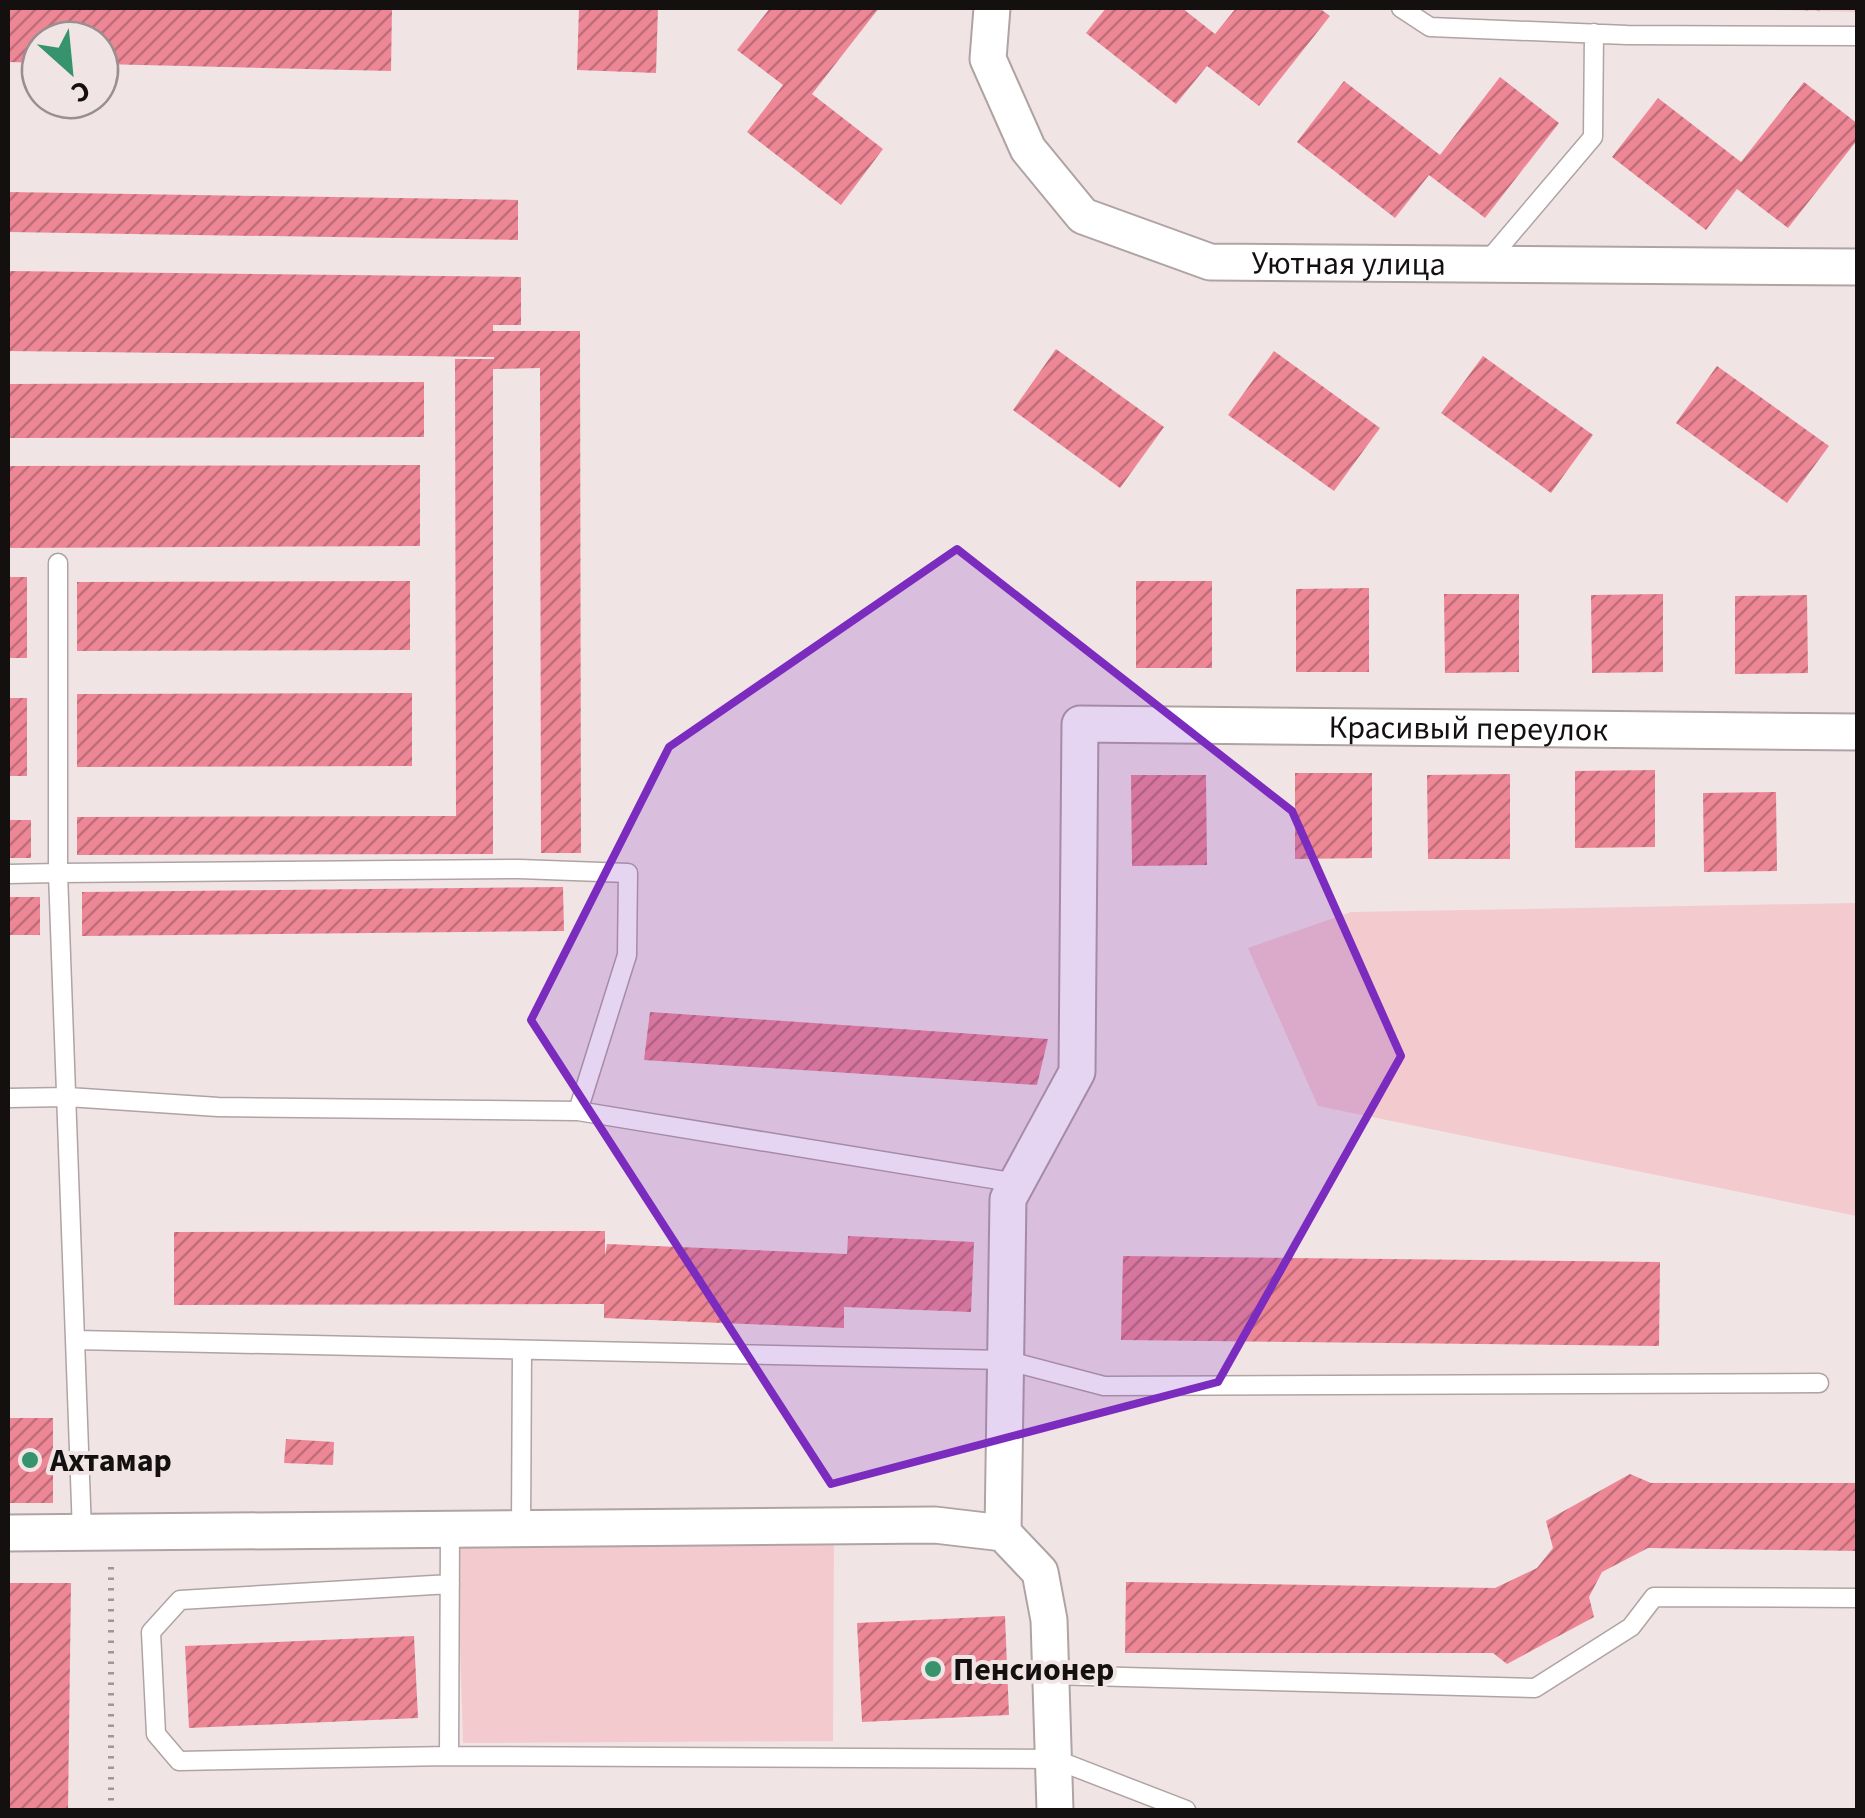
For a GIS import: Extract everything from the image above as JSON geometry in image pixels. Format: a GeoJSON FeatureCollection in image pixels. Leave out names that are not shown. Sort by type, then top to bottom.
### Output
{"type":"FeatureCollection","features":[{"type":"Feature","properties":{"kind":"street","name":"Уютная улица"},"geometry":{"type":"LineString","coordinates":[[992,8],[988,59],[1028,150],[1083,216],[1210,262],[1858,267]]}},
{"type":"Feature","properties":{"kind":"street","name":"Красивый переулок"},"geometry":{"type":"LineString","coordinates":[[1017,1183],[1078,1072],[1080,724],[1858,732]]}},
{"type":"Feature","properties":{"kind":"street"},"geometry":{"type":"LineString","coordinates":[[1003,1533],[1008,1200],[1017,1183]]}},
{"type":"Feature","properties":{"kind":"street"},"geometry":{"type":"LineString","coordinates":[[8,1533],[934,1525],[1003,1533],[1040,1572],[1049,1620],[1056,1810]]}},
{"type":"Feature","properties":{"kind":"lane"},"geometry":{"type":"LineString","coordinates":[[1401,8],[1430,27],[1858,36]]}},
{"type":"Feature","properties":{"kind":"lane"},"geometry":{"type":"LineString","coordinates":[[1485,264],[1593,137],[1594,33]]}},
{"type":"Feature","properties":{"kind":"lane"},"geometry":{"type":"LineString","coordinates":[[58,564],[58,873],[76,1340],[96,1532]]}},
{"type":"Feature","properties":{"kind":"lane"},"geometry":{"type":"LineString","coordinates":[[8,874],[518,869],[628,873],[626,954],[578,1111]]}},
{"type":"Feature","properties":{"kind":"lane"},"geometry":{"type":"LineString","coordinates":[[8,1098],[68,1096],[218,1108],[578,1111],[1017,1183]]}},
{"type":"Feature","properties":{"kind":"lane"},"geometry":{"type":"LineString","coordinates":[[76,1340],[1005,1360],[1104,1386],[1819,1382]]}},
{"type":"Feature","properties":{"kind":"lane"},"geometry":{"type":"LineString","coordinates":[[521,1528],[522,1352]]}},
{"type":"Feature","properties":{"kind":"lane"},"geometry":{"type":"LineString","coordinates":[[449,1756],[450,1529]]}},
{"type":"Feature","properties":{"kind":"lane"},"geometry":{"type":"LineString","coordinates":[[450,1584],[180,1600],[150,1632],[156,1734],[179,1761],[449,1756],[1054,1759],[1186,1810]]}},
{"type":"Feature","properties":{"kind":"lane"},"geometry":{"type":"LineString","coordinates":[[1051,1675],[1535,1688],[1632,1627],[1654,1597],[1858,1598]]}},
{"type":"Feature","properties":{"kind":"path"},"geometry":{"type":"LineString","coordinates":[[96,1532],[111,1810]]}},
{"type":"Feature","properties":{"kind":"highlighted area"},"geometry":{"type":"Polygon","coordinates":[[[957,549],[1292,811],[1401,1056],[1218,1382],[831,1484],[531,1020],[669,747],[957,549]]]}},
{"type":"Feature","properties":{"kind":"green space"},"geometry":{"type":"Polygon","coordinates":[[[1683,8],[1857,8],[1856,12],[1683,8]]]}},
{"type":"Feature","properties":{"kind":"green space"},"geometry":{"type":"Polygon","coordinates":[[[1857,903],[1857,1216],[1318,1106],[1248,948],[1351,912],[1857,903]]]}},
{"type":"Feature","properties":{"kind":"green space"},"geometry":{"type":"Polygon","coordinates":[[[834,1534],[833,1741],[463,1743],[457,1546],[834,1534]]]}},
{"type":"Feature","properties":{"kind":"building"},"geometry":{"type":"Polygon","coordinates":[[[8,8],[392,8],[391,71],[120,64],[120,20],[20,20],[20,62],[8,62],[8,8]]]}},
{"type":"Feature","properties":{"kind":"building"},"geometry":{"type":"Polygon","coordinates":[[[579,8],[658,8],[656,73],[577,70],[579,8]]]}},
{"type":"Feature","properties":{"kind":"building"},"geometry":{"type":"Polygon","coordinates":[[[770,8],[879,8],[812,94],[883,149],[841,205],[747,132],[783,85],[737,50],[770,8]]]}},
{"type":"Feature","properties":{"kind":"building"},"geometry":{"type":"Polygon","coordinates":[[[1106,8],[1182,8],[1215,34],[1236,8],[1319,8],[1330,16],[1259,106],[1207,66],[1176,104],[1086,33],[1106,8]]]}},
{"type":"Feature","properties":{"kind":"building"},"geometry":{"type":"Polygon","coordinates":[[[1500,77],[1559,123],[1485,218],[1429,175],[1395,218],[1297,142],[1344,81],[1440,155],[1500,77]]]}},
{"type":"Feature","properties":{"kind":"building"},"geometry":{"type":"Polygon","coordinates":[[[1804,82],[1858,124],[1858,139],[1788,228],[1737,189],[1706,230],[1612,157],[1658,98],[1741,162],[1804,82]]]}},
{"type":"Feature","properties":{"kind":"building"},"geometry":{"type":"Polygon","coordinates":[[[8,192],[518,200],[518,240],[8,232],[8,192]]]}},
{"type":"Feature","properties":{"kind":"building"},"geometry":{"type":"Polygon","coordinates":[[[8,271],[521,277],[521,325],[493,325],[493,331],[580,331],[581,853],[541,853],[540,368],[493,369],[493,854],[77,855],[77,817],[456,816],[455,359],[494,357],[8,351],[8,271]]]}},
{"type":"Feature","properties":{"kind":"building"},"geometry":{"type":"Polygon","coordinates":[[[1056,349],[1164,427],[1120,488],[1013,410],[1056,349]]]}},
{"type":"Feature","properties":{"kind":"building"},"geometry":{"type":"Polygon","coordinates":[[[1274,351],[1380,428],[1334,491],[1228,415],[1274,351]]]}},
{"type":"Feature","properties":{"kind":"building"},"geometry":{"type":"Polygon","coordinates":[[[1483,356],[1593,435],[1551,493],[1441,413],[1483,356]]]}},
{"type":"Feature","properties":{"kind":"building"},"geometry":{"type":"Polygon","coordinates":[[[1717,366],[1829,446],[1787,503],[1676,423],[1717,366]]]}},
{"type":"Feature","properties":{"kind":"building"},"geometry":{"type":"Polygon","coordinates":[[[424,382],[424,437],[8,438],[8,384],[424,382]]]}},
{"type":"Feature","properties":{"kind":"building"},"geometry":{"type":"Polygon","coordinates":[[[420,465],[420,546],[8,548],[8,466],[420,465]]]}},
{"type":"Feature","properties":{"kind":"building"},"geometry":{"type":"Polygon","coordinates":[[[8,577],[27,577],[27,658],[8,658],[8,577]]]}},
{"type":"Feature","properties":{"kind":"building"},"geometry":{"type":"Polygon","coordinates":[[[410,581],[410,650],[77,651],[77,582],[410,581]]]}},
{"type":"Feature","properties":{"kind":"building"},"geometry":{"type":"Polygon","coordinates":[[[1136,581],[1212,581],[1212,668],[1136,668],[1136,581]]]}},
{"type":"Feature","properties":{"kind":"building"},"geometry":{"type":"Polygon","coordinates":[[[1369,588],[1369,672],[1296,672],[1296,589],[1369,588]]]}},
{"type":"Feature","properties":{"kind":"building"},"geometry":{"type":"Polygon","coordinates":[[[1444,594],[1519,594],[1519,672],[1445,673],[1444,594]]]}},
{"type":"Feature","properties":{"kind":"building"},"geometry":{"type":"Polygon","coordinates":[[[1663,594],[1663,672],[1592,673],[1591,595],[1663,594]]]}},
{"type":"Feature","properties":{"kind":"building"},"geometry":{"type":"Polygon","coordinates":[[[1807,595],[1808,673],[1735,674],[1735,596],[1807,595]]]}},
{"type":"Feature","properties":{"kind":"building"},"geometry":{"type":"Polygon","coordinates":[[[412,693],[412,766],[77,767],[77,694],[412,693]]]}},
{"type":"Feature","properties":{"kind":"building"},"geometry":{"type":"Polygon","coordinates":[[[8,698],[27,698],[27,776],[8,776],[8,698]]]}},
{"type":"Feature","properties":{"kind":"building"},"geometry":{"type":"Polygon","coordinates":[[[1655,770],[1655,847],[1575,848],[1575,771],[1655,770]]]}},
{"type":"Feature","properties":{"kind":"building"},"geometry":{"type":"Polygon","coordinates":[[[1295,773],[1372,773],[1372,858],[1295,859],[1295,773]]]}},
{"type":"Feature","properties":{"kind":"building"},"geometry":{"type":"Polygon","coordinates":[[[1510,774],[1510,859],[1428,859],[1427,775],[1510,774]]]}},
{"type":"Feature","properties":{"kind":"building"},"geometry":{"type":"Polygon","coordinates":[[[1131,775],[1206,775],[1207,865],[1132,866],[1131,775]]]}},
{"type":"Feature","properties":{"kind":"building"},"geometry":{"type":"Polygon","coordinates":[[[1776,792],[1777,871],[1704,872],[1703,793],[1776,792]]]}},
{"type":"Feature","properties":{"kind":"building"},"geometry":{"type":"Polygon","coordinates":[[[8,820],[31,820],[31,858],[8,858],[8,820]]]}},
{"type":"Feature","properties":{"kind":"building"},"geometry":{"type":"Polygon","coordinates":[[[563,887],[564,931],[82,936],[82,892],[563,887]]]}},
{"type":"Feature","properties":{"kind":"building"},"geometry":{"type":"Polygon","coordinates":[[[8,897],[40,897],[40,935],[8,935],[8,897]]]}},
{"type":"Feature","properties":{"kind":"building"},"geometry":{"type":"Polygon","coordinates":[[[650,1012],[1048,1039],[1037,1085],[644,1060],[650,1012]]]}},
{"type":"Feature","properties":{"kind":"building"},"geometry":{"type":"Polygon","coordinates":[[[605,1231],[605,1256],[607,1244],[847,1254],[848,1236],[974,1242],[971,1312],[844,1307],[844,1328],[604,1318],[604,1304],[174,1305],[174,1232],[605,1231]]]}},
{"type":"Feature","properties":{"kind":"building"},"geometry":{"type":"Polygon","coordinates":[[[1123,1256],[1660,1262],[1659,1346],[1121,1340],[1123,1256]]]}},
{"type":"Feature","properties":{"kind":"building","name":"Ахтамар"},"geometry":{"type":"Polygon","coordinates":[[[8,1418],[53,1418],[53,1503],[8,1503],[8,1418]]]}},
{"type":"Feature","properties":{"kind":"building"},"geometry":{"type":"Polygon","coordinates":[[[286,1439],[334,1442],[333,1465],[284,1463],[286,1439]]]}},
{"type":"Feature","properties":{"kind":"building"},"geometry":{"type":"Polygon","coordinates":[[[1630,1474],[1651,1483],[1858,1483],[1858,1551],[1648,1548],[1602,1572],[1589,1597],[1594,1617],[1507,1664],[1493,1653],[1125,1653],[1126,1582],[1495,1588],[1537,1568],[1553,1548],[1546,1521],[1630,1474]]]}},
{"type":"Feature","properties":{"kind":"building"},"geometry":{"type":"Polygon","coordinates":[[[8,1583],[71,1583],[68,1810],[8,1810],[8,1583]]]}},
{"type":"Feature","properties":{"kind":"building","name":"Пенсионер"},"geometry":{"type":"Polygon","coordinates":[[[1005,1616],[1009,1715],[862,1722],[857,1623],[1005,1616]]]}},
{"type":"Feature","properties":{"kind":"building"},"geometry":{"type":"Polygon","coordinates":[[[414,1636],[418,1718],[189,1728],[185,1646],[414,1636]]]}},
{"type":"Feature","properties":{"kind":"place","name":"Ахтамар"},"geometry":{"type":"Point","coordinates":[30,1460]}},
{"type":"Feature","properties":{"kind":"place","name":"Пенсионер"},"geometry":{"type":"Point","coordinates":[933,1669]}}]}
